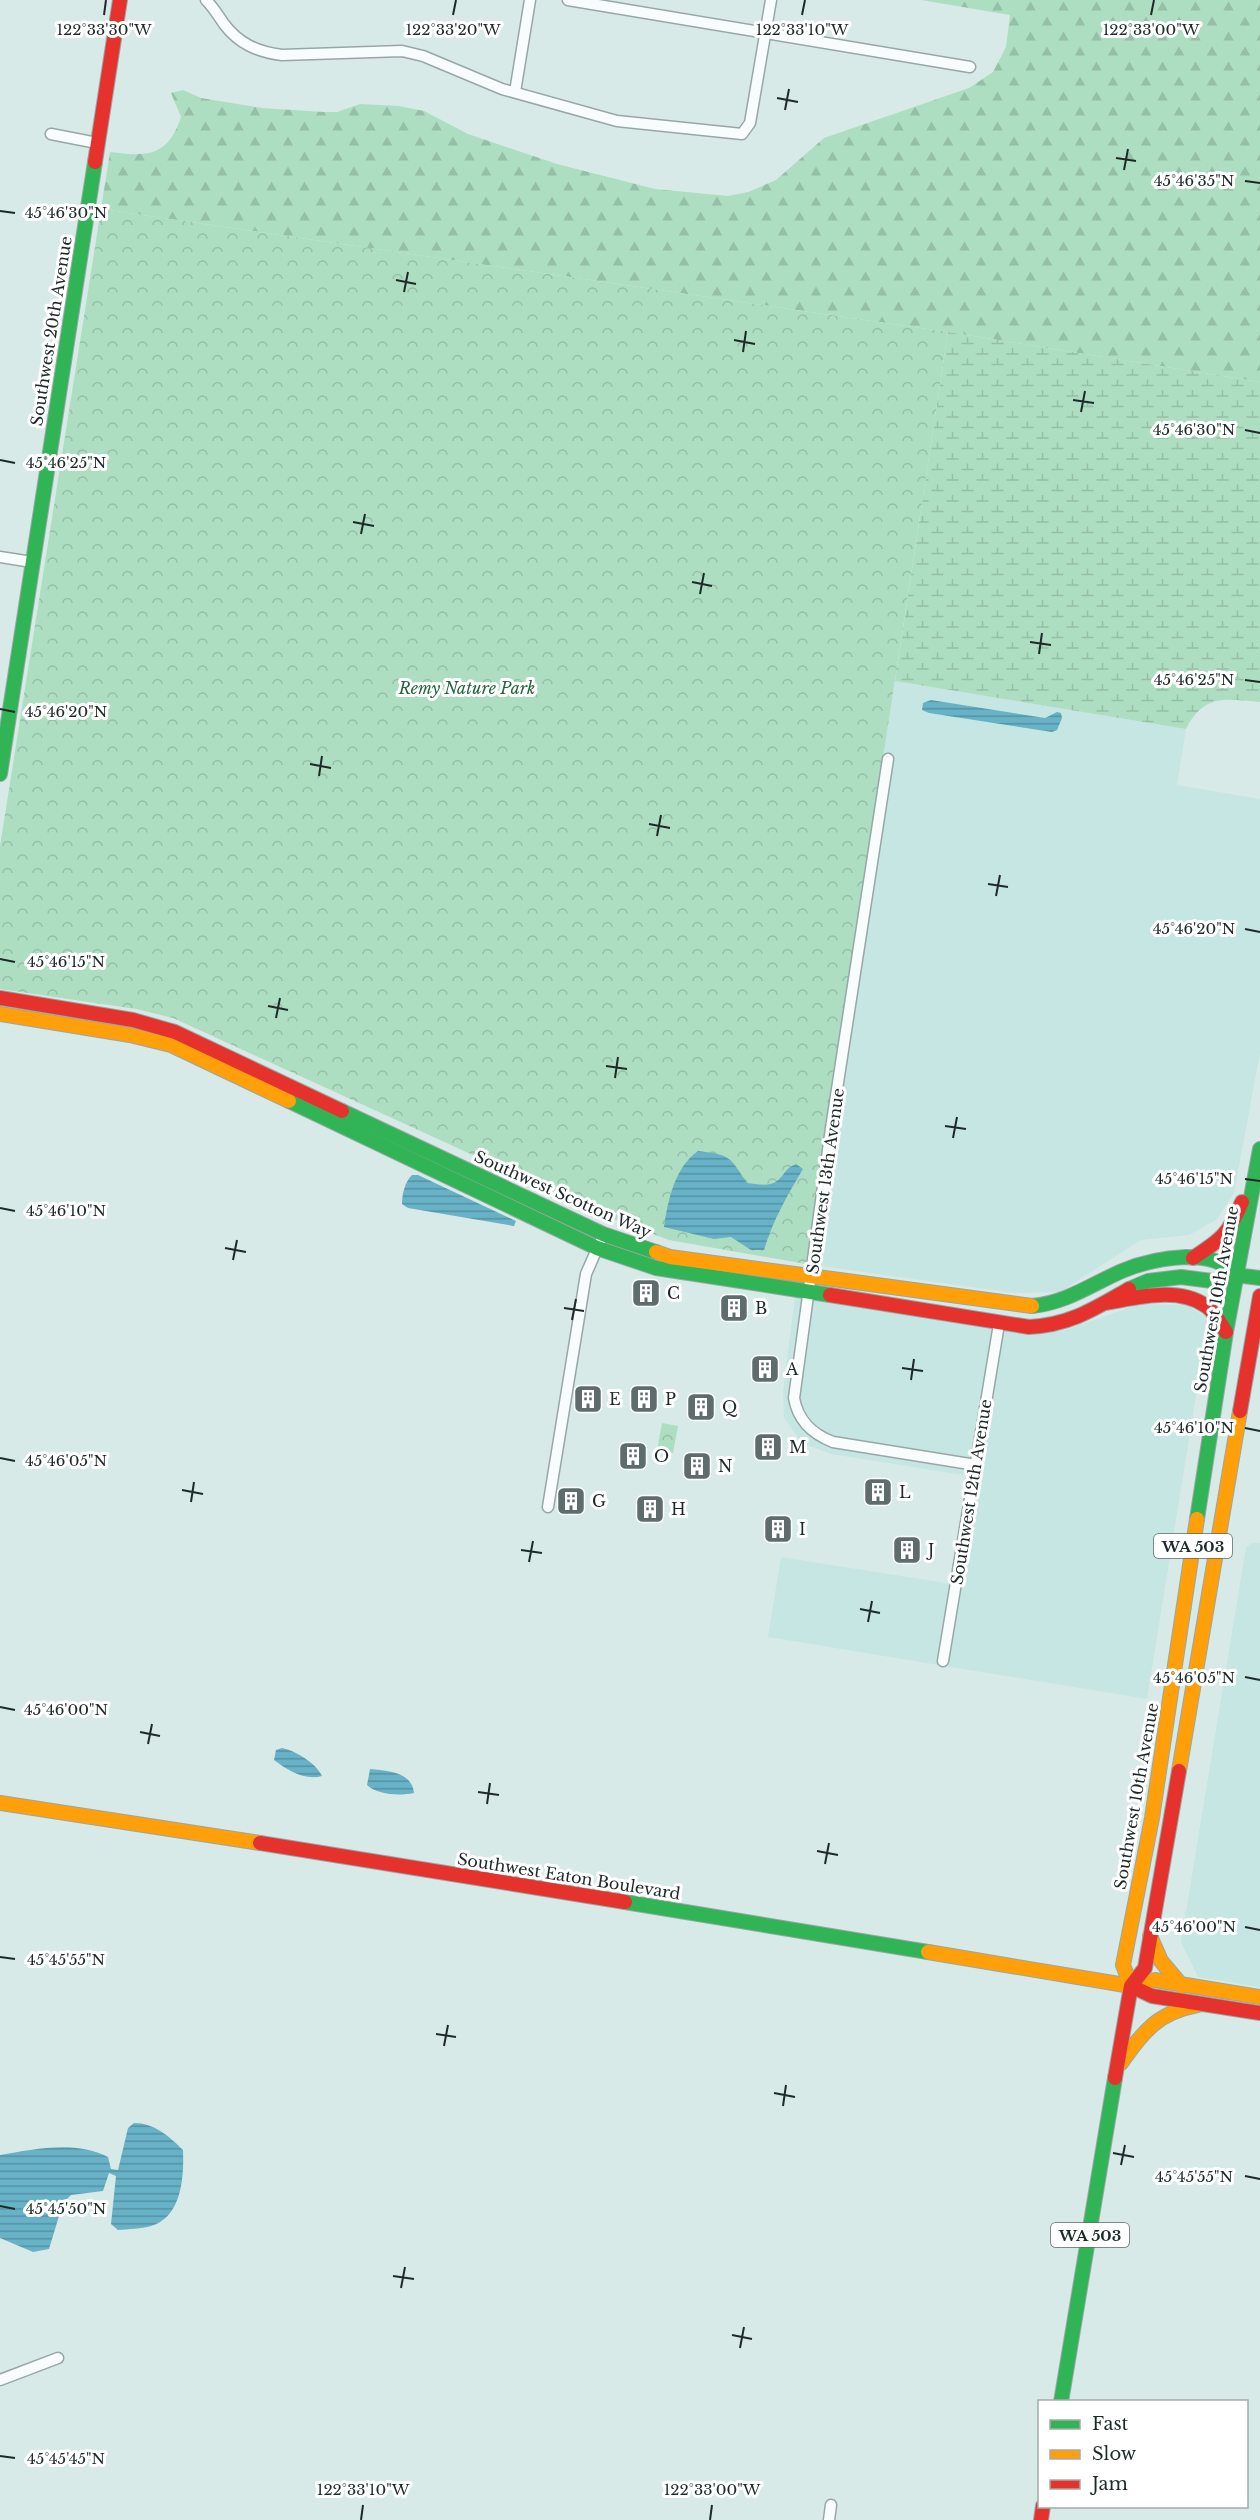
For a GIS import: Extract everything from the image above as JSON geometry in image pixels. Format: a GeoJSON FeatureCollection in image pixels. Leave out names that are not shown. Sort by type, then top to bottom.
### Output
{"type":"FeatureCollection","features":[{"type":"Feature","properties":{"kind":"main road","name":"Southwest 20th Avenue"},"geometry":{"type":"LineString","coordinates":[[0,774],[120,0]]}},
{"type":"Feature","properties":{"kind":"main road","name":"Southwest Scotton Way"},"geometry":{"type":"LineString","coordinates":[[0,998],[152,1024],[198,1041],[603,1234],[670,1257],[1027,1307],[1065,1300],[1135,1266],[1160,1260],[1193,1258],[1224,1262],[1236,1275]]}},
{"type":"Feature","properties":{"kind":"main road","name":"Southwest Scotton Way"},"geometry":{"type":"LineString","coordinates":[[0,1014],[159,1041],[597,1248],[656,1268],[1029,1327],[1052,1326],[1083,1316],[1129,1288],[1148,1281],[1181,1277],[1220,1282],[1236,1275],[1260,1278]]}},
{"type":"Feature","properties":{"kind":"main road"},"geometry":{"type":"LineString","coordinates":[[238,1077],[244,1064]]}},
{"type":"Feature","properties":{"kind":"main road","name":"Southwest 10th Avenue"},"geometry":{"type":"LineString","coordinates":[[1131,1986],[1123,1965],[1152,1818],[1226,1332],[1260,1149]]}},
{"type":"Feature","properties":{"kind":"main road"},"geometry":{"type":"LineString","coordinates":[[1193,1258],[1217,1244],[1229,1232],[1237,1211],[1253,1184]]}},
{"type":"Feature","properties":{"kind":"main road"},"geometry":{"type":"LineString","coordinates":[[1105,1303],[1160,1296],[1195,1300],[1212,1312],[1226,1332]]}},
{"type":"Feature","properties":{"kind":"main road","name":"Southwest 10th Avenue"},"geometry":{"type":"LineString","coordinates":[[1061,2400],[1131,1986],[1145,1968],[1260,1296]]}},
{"type":"Feature","properties":{"kind":"main road","name":"Southwest Eaton Boulevard"},"geometry":{"type":"LineString","coordinates":[[0,1803],[471,1876],[1131,1986],[1152,1996],[1260,2013]]}},
{"type":"Feature","properties":{"kind":"main road"},"geometry":{"type":"LineString","coordinates":[[1150,1936],[1161,1961],[1182,1986]]}},
{"type":"Feature","properties":{"kind":"main road","name":"Southwest Eaton Boulevard"},"geometry":{"type":"LineString","coordinates":[[1131,1986],[1155,1980],[1260,1998]]}},
{"type":"Feature","properties":{"kind":"main road"},"geometry":{"type":"LineString","coordinates":[[1118,2068],[1144,2031],[1161,2015],[1176,2009],[1198,2005]]}},
{"type":"Feature","properties":{"kind":"street"},"geometry":{"type":"LineString","coordinates":[[206,0],[232,34],[253,49],[282,55],[402,51],[423,56],[493,86],[629,123],[742,134],[748,128],[771,0]]}},
{"type":"Feature","properties":{"kind":"street"},"geometry":{"type":"LineString","coordinates":[[514,92],[530,0]]}},
{"type":"Feature","properties":{"kind":"street"},"geometry":{"type":"LineString","coordinates":[[568,0],[970,66]]}},
{"type":"Feature","properties":{"kind":"street"},"geometry":{"type":"LineString","coordinates":[[51,135],[98,143]]}},
{"type":"Feature","properties":{"kind":"street"},"geometry":{"type":"LineString","coordinates":[[0,557],[32,562]]}},
{"type":"Feature","properties":{"kind":"street","name":"Southwest 13th Avenue"},"geometry":{"type":"LineString","coordinates":[[888,759],[831,1128],[794,1398],[796,1409],[802,1420],[814,1433],[833,1442],[975,1465]]}},
{"type":"Feature","properties":{"kind":"street"},"geometry":{"type":"LineString","coordinates":[[548,1507],[586,1274],[603,1234]]}},
{"type":"Feature","properties":{"kind":"street","name":"Southwest 12th Avenue"},"geometry":{"type":"LineString","coordinates":[[943,1661],[999,1324]]}},
{"type":"Feature","properties":{"kind":"street"},"geometry":{"type":"LineString","coordinates":[[0,2380],[58,2358]]}},
{"type":"Feature","properties":{"kind":"street"},"geometry":{"type":"LineString","coordinates":[[829,2520],[831,2505]]}},
{"type":"Feature","properties":{"kind":"shaded area"},"geometry":{"type":"Polygon","coordinates":[[[895,681],[1186,729],[1177,785],[1260,799],[1260,1053],[1234,1193],[1216,1220],[1189,1235],[1141,1240],[1060,1292],[1014,1293],[806,1264],[895,681]]]}},
{"type":"Feature","properties":{"kind":"shaded area"},"geometry":{"type":"Polygon","coordinates":[[[795,1296],[1018,1333],[1041,1334],[1069,1329],[1139,1304],[1187,1305],[1206,1317],[1207,1328],[1147,1699],[768,1637],[781,1557],[959,1585],[976,1477],[831,1454],[802,1443],[784,1418],[783,1392],[795,1296]]]}},
{"type":"Feature","properties":{"kind":"shaded area"},"geometry":{"type":"Polygon","coordinates":[[[1252,1543],[1260,1543],[1260,1987],[1198,1977],[1181,1942],[1246,1547],[1252,1543]]]}},
{"type":"Feature","properties":{"kind":"green space"},"geometry":{"type":"Polygon","coordinates":[[[921,0],[1260,0],[1260,382],[948,332],[101,209],[110,152],[136,154],[155,151],[163,147],[176,130],[181,117],[171,93],[183,90],[201,98],[262,108],[337,112],[360,104],[399,106],[424,111],[468,134],[557,164],[655,189],[728,196],[748,192],[776,180],[824,138],[969,88],[993,72],[1006,47],[1010,15],[921,0]]]}},
{"type":"Feature","properties":{"kind":"green space","name":"Remy Nature Park"},"geometry":{"type":"Polygon","coordinates":[[[101,209],[948,332],[806,1264],[669,1240],[613,1219],[173,1018],[136,1009],[0,989],[0,846],[101,209]]]}},
{"type":"Feature","properties":{"kind":"green space"},"geometry":{"type":"Polygon","coordinates":[[[948,332],[1260,382],[1260,702],[1226,700],[1208,704],[1200,709],[1186,729],[895,681],[948,332]]]}},
{"type":"Feature","properties":{"kind":"green space"},"geometry":{"type":"Polygon","coordinates":[[[662,1423],[678,1426],[673,1453],[657,1450],[662,1423]]]}},
{"type":"Feature","properties":{"kind":"water"},"geometry":{"type":"Polygon","coordinates":[[[931,700],[1045,718],[1057,712],[1061,713],[1062,718],[1057,730],[1052,732],[922,710],[923,703],[931,700]]]}},
{"type":"Feature","properties":{"kind":"water"},"geometry":{"type":"Polygon","coordinates":[[[698,1151],[728,1158],[747,1183],[771,1184],[796,1164],[803,1169],[776,1218],[764,1250],[751,1250],[731,1237],[714,1239],[664,1227],[670,1195],[678,1175],[698,1151]]]}},
{"type":"Feature","properties":{"kind":"water"},"geometry":{"type":"Polygon","coordinates":[[[412,1175],[418,1175],[516,1221],[514,1226],[408,1208],[402,1204],[406,1185],[412,1175]]]}},
{"type":"Feature","properties":{"kind":"water"},"geometry":{"type":"Polygon","coordinates":[[[282,1748],[305,1758],[322,1776],[303,1776],[279,1764],[274,1760],[276,1750],[282,1748]]]}},
{"type":"Feature","properties":{"kind":"water"},"geometry":{"type":"Polygon","coordinates":[[[370,1769],[391,1772],[404,1777],[409,1781],[414,1793],[389,1794],[377,1791],[367,1785],[370,1769]]]}},
{"type":"Feature","properties":{"kind":"water"},"geometry":{"type":"Polygon","coordinates":[[[134,2123],[155,2128],[167,2135],[183,2150],[183,2172],[179,2195],[169,2214],[161,2221],[147,2227],[118,2230],[111,2224],[116,2176],[109,2173],[103,2191],[71,2195],[63,2203],[49,2249],[33,2252],[0,2238],[0,2155],[27,2150],[69,2147],[96,2152],[108,2157],[111,2169],[118,2170],[128,2128],[134,2123]]]}},
{"type":"Feature","properties":{"kind":"traffic: fast"},"geometry":{"type":"LineString","coordinates":[[0,774],[95,162]]}},
{"type":"Feature","properties":{"kind":"traffic: fast"},"geometry":{"type":"LineString","coordinates":[[289,1101],[597,1248],[656,1268],[830,1295]]}},
{"type":"Feature","properties":{"kind":"traffic: fast"},"geometry":{"type":"LineString","coordinates":[[342,1111],[603,1234],[656,1252]]}},
{"type":"Feature","properties":{"kind":"traffic: fast"},"geometry":{"type":"LineString","coordinates":[[1197,1519],[1226,1332],[1260,1149]]}},
{"type":"Feature","properties":{"kind":"traffic: fast"},"geometry":{"type":"LineString","coordinates":[[1032,1306],[1068,1297],[1130,1268],[1162,1259],[1186,1257],[1207,1259],[1220,1263],[1236,1275]]}},
{"type":"Feature","properties":{"kind":"traffic: fast"},"geometry":{"type":"LineString","coordinates":[[1129,1289],[1148,1281],[1181,1277],[1220,1282],[1236,1275],[1260,1278]]}},
{"type":"Feature","properties":{"kind":"traffic: fast"},"geometry":{"type":"LineString","coordinates":[[625,1902],[928,1952]]}},
{"type":"Feature","properties":{"kind":"traffic: fast"},"geometry":{"type":"LineString","coordinates":[[1061,2400],[1115,2078]]}},
{"type":"Feature","properties":{"kind":"traffic: slow"},"geometry":{"type":"LineString","coordinates":[[0,1014],[130,1035],[171,1045],[289,1101]]}},
{"type":"Feature","properties":{"kind":"traffic: slow"},"geometry":{"type":"LineString","coordinates":[[656,1252],[670,1257],[1032,1306]]}},
{"type":"Feature","properties":{"kind":"traffic: slow"},"geometry":{"type":"LineString","coordinates":[[1179,1771],[1240,1411]]}},
{"type":"Feature","properties":{"kind":"traffic: slow"},"geometry":{"type":"LineString","coordinates":[[1131,1986],[1123,1965],[1152,1818],[1197,1519]]}},
{"type":"Feature","properties":{"kind":"traffic: slow"},"geometry":{"type":"LineString","coordinates":[[0,1803],[260,1843]]}},
{"type":"Feature","properties":{"kind":"traffic: slow"},"geometry":{"type":"LineString","coordinates":[[1150,1936],[1161,1961],[1182,1986]]}},
{"type":"Feature","properties":{"kind":"traffic: slow"},"geometry":{"type":"LineString","coordinates":[[928,1952],[1131,1986]]}},
{"type":"Feature","properties":{"kind":"traffic: slow"},"geometry":{"type":"LineString","coordinates":[[1131,1986],[1155,1980],[1260,1997]]}},
{"type":"Feature","properties":{"kind":"traffic: slow"},"geometry":{"type":"LineString","coordinates":[[1121,2063],[1145,2032],[1162,2018],[1184,2008],[1198,2005]]}},
{"type":"Feature","properties":{"kind":"traffic: jam"},"geometry":{"type":"LineString","coordinates":[[95,162],[120,0]]}},
{"type":"Feature","properties":{"kind":"traffic: jam"},"geometry":{"type":"LineString","coordinates":[[0,998],[133,1020],[175,1032],[342,1111]]}},
{"type":"Feature","properties":{"kind":"traffic: jam"},"geometry":{"type":"LineString","coordinates":[[1193,1258],[1223,1235],[1233,1222],[1242,1202]]}},
{"type":"Feature","properties":{"kind":"traffic: jam"},"geometry":{"type":"LineString","coordinates":[[830,1295],[1029,1327],[1044,1326],[1069,1319],[1129,1289]]}},
{"type":"Feature","properties":{"kind":"traffic: jam"},"geometry":{"type":"LineString","coordinates":[[1105,1303],[1143,1296],[1183,1296],[1209,1308],[1226,1332]]}},
{"type":"Feature","properties":{"kind":"traffic: jam"},"geometry":{"type":"LineString","coordinates":[[1240,1411],[1260,1296]]}},
{"type":"Feature","properties":{"kind":"traffic: jam"},"geometry":{"type":"LineString","coordinates":[[1115,2078],[1131,1986],[1145,1968],[1179,1771]]}},
{"type":"Feature","properties":{"kind":"traffic: jam"},"geometry":{"type":"LineString","coordinates":[[260,1843],[625,1902]]}},
{"type":"Feature","properties":{"kind":"traffic: jam"},"geometry":{"type":"LineString","coordinates":[[1131,1986],[1152,1996],[1260,2013]]}},
{"type":"Feature","properties":{"kind":"traffic: jam"},"geometry":{"type":"LineString","coordinates":[[1041,2520],[1043,2508]]}},
{"type":"Feature","properties":{"kind":"place","name":"C"},"geometry":{"type":"Point","coordinates":[646,1293]}},
{"type":"Feature","properties":{"kind":"place","name":"B"},"geometry":{"type":"Point","coordinates":[734,1308]}},
{"type":"Feature","properties":{"kind":"place","name":"A"},"geometry":{"type":"Point","coordinates":[765,1369]}},
{"type":"Feature","properties":{"kind":"place","name":"E"},"geometry":{"type":"Point","coordinates":[588,1399]}},
{"type":"Feature","properties":{"kind":"place","name":"P"},"geometry":{"type":"Point","coordinates":[644,1399]}},
{"type":"Feature","properties":{"kind":"place","name":"Q"},"geometry":{"type":"Point","coordinates":[701,1407]}},
{"type":"Feature","properties":{"kind":"place","name":"M"},"geometry":{"type":"Point","coordinates":[768,1447]}},
{"type":"Feature","properties":{"kind":"place","name":"O"},"geometry":{"type":"Point","coordinates":[633,1456]}},
{"type":"Feature","properties":{"kind":"place","name":"N"},"geometry":{"type":"Point","coordinates":[697,1466]}},
{"type":"Feature","properties":{"kind":"place","name":"L"},"geometry":{"type":"Point","coordinates":[878,1492]}},
{"type":"Feature","properties":{"kind":"place","name":"G"},"geometry":{"type":"Point","coordinates":[571,1501]}},
{"type":"Feature","properties":{"kind":"place","name":"H"},"geometry":{"type":"Point","coordinates":[650,1509]}},
{"type":"Feature","properties":{"kind":"place","name":"I"},"geometry":{"type":"Point","coordinates":[778,1529]}},
{"type":"Feature","properties":{"kind":"place","name":"J"},"geometry":{"type":"Point","coordinates":[907,1550]}}]}
